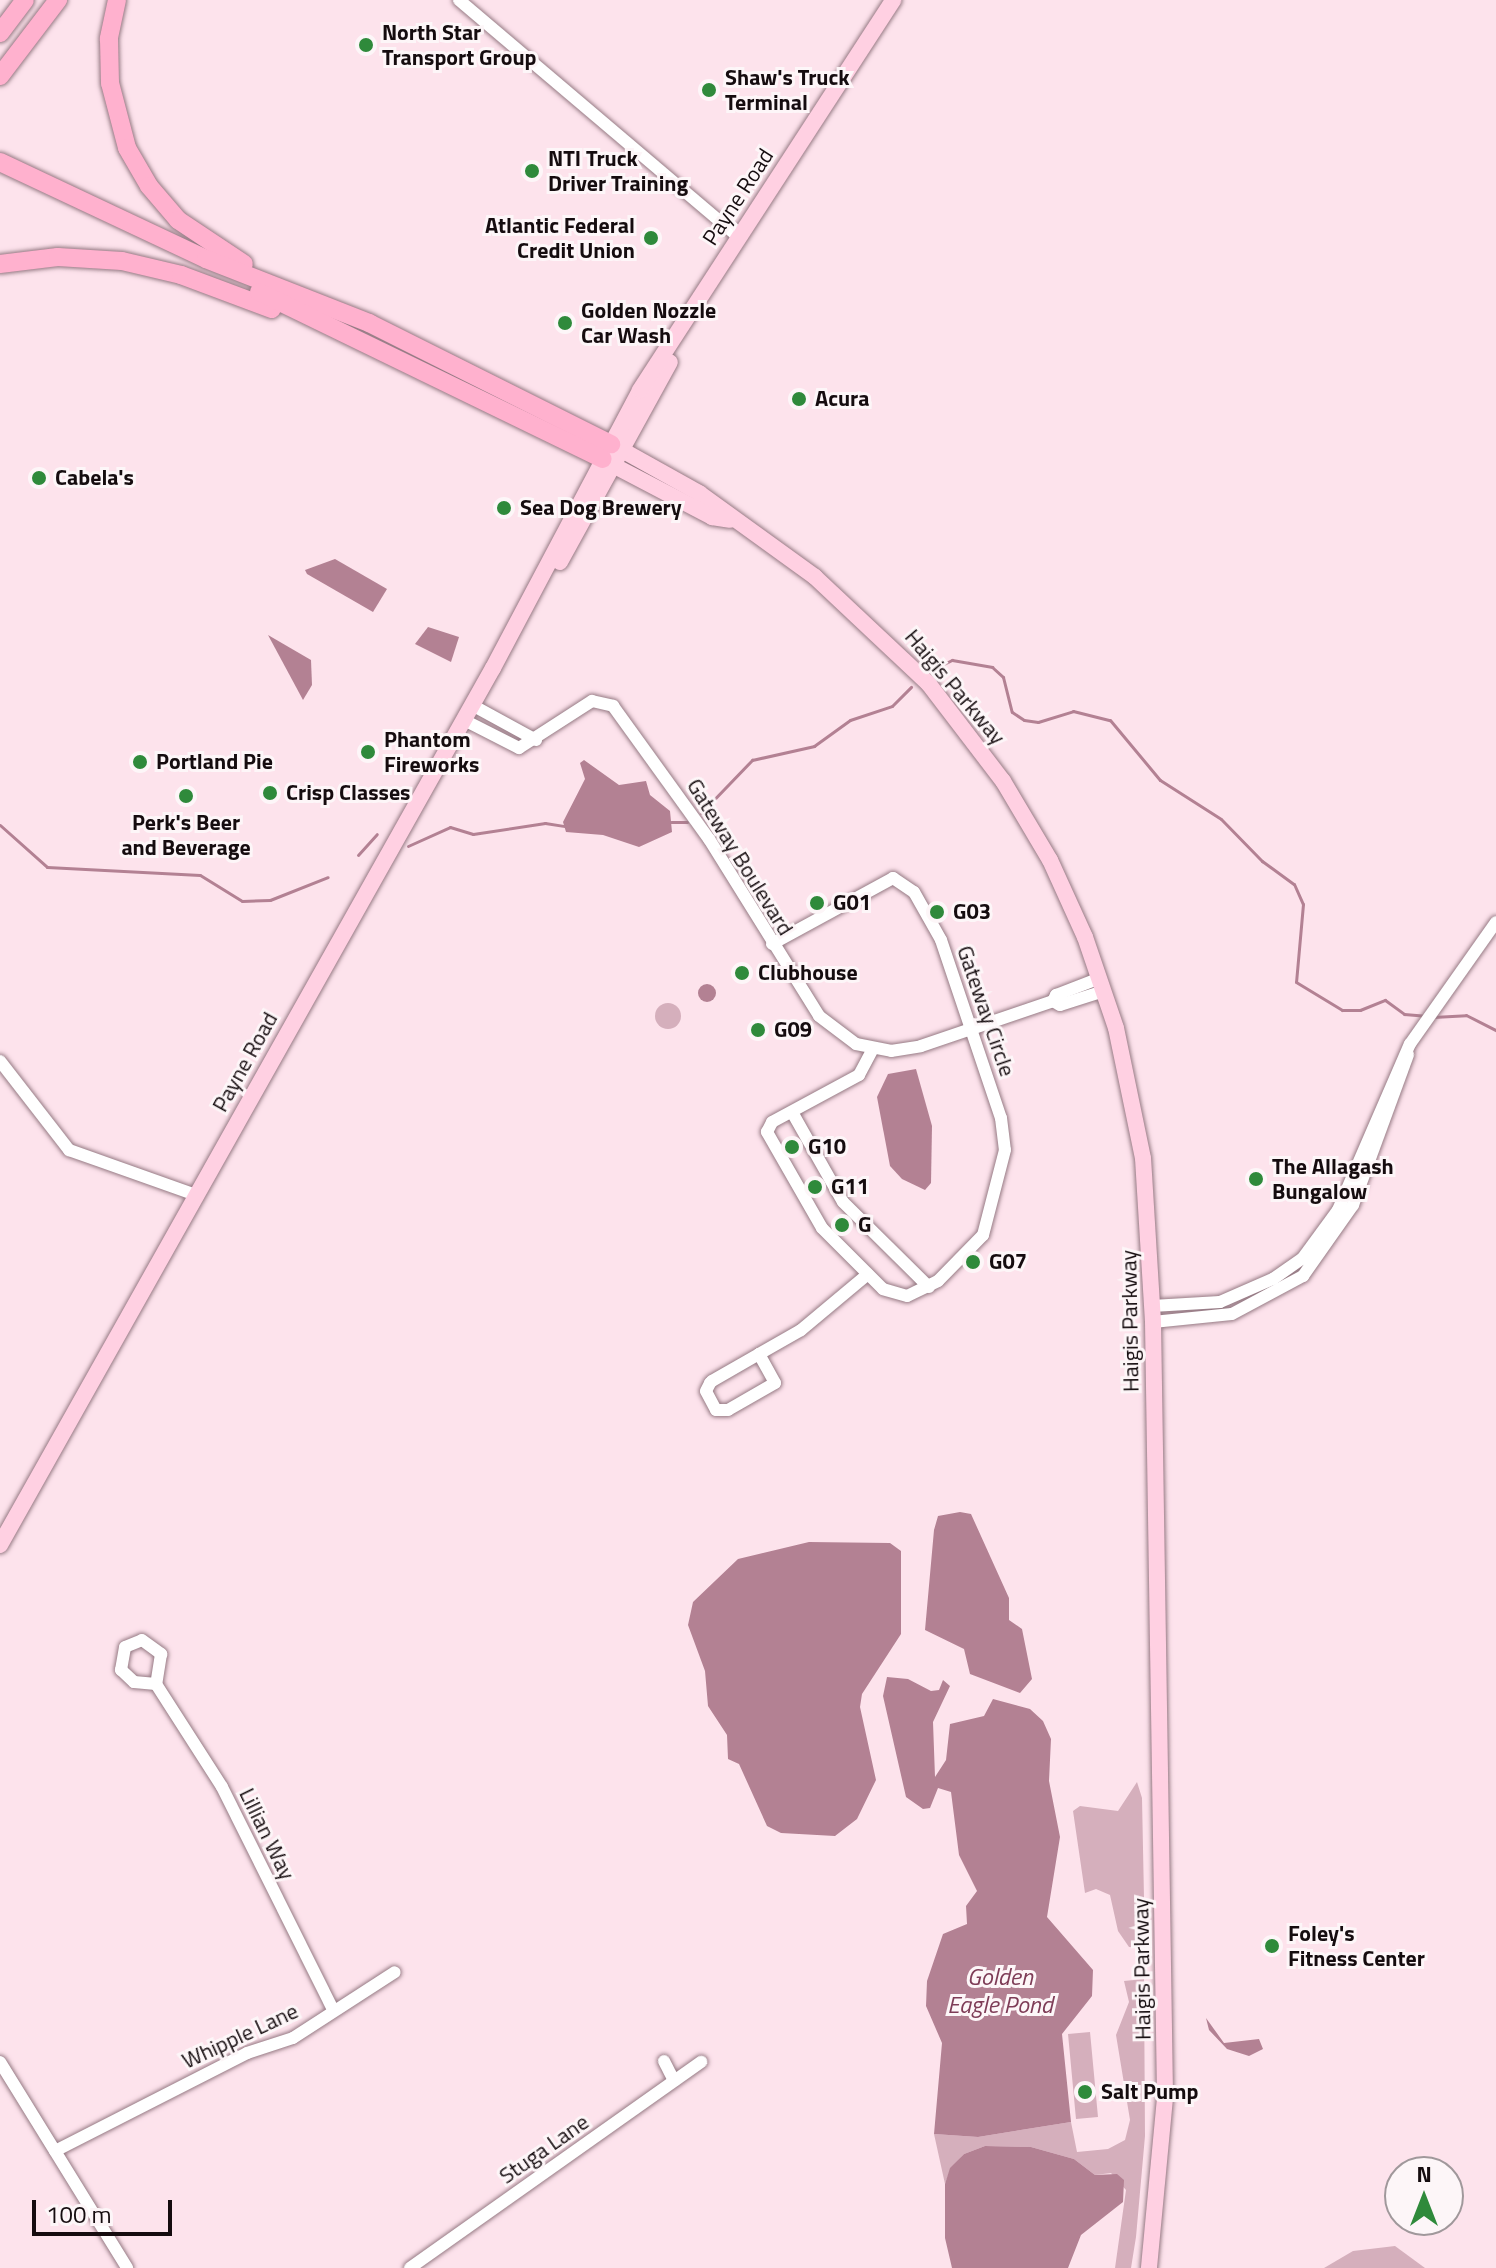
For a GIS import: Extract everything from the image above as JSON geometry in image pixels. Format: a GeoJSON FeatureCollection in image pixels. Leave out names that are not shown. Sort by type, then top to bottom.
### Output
{"type":"FeatureCollection","features":[{"type":"Feature","properties":{"kind":"highway"},"geometry":{"type":"LineString","coordinates":[[0,33],[25,0]]}},
{"type":"Feature","properties":{"kind":"highway"},"geometry":{"type":"LineString","coordinates":[[0,76],[58,0]]}},
{"type":"Feature","properties":{"kind":"highway"},"geometry":{"type":"LineString","coordinates":[[117,0],[108,61],[114,106],[127,148],[163,204],[195,234],[233,258],[369,323],[613,455]]}},
{"type":"Feature","properties":{"kind":"highway"},"geometry":{"type":"LineString","coordinates":[[0,165],[206,259],[369,323]]}},
{"type":"Feature","properties":{"kind":"highway"},"geometry":{"type":"LineString","coordinates":[[0,165],[353,342],[613,455]]}},
{"type":"Feature","properties":{"kind":"highway"},"geometry":{"type":"LineString","coordinates":[[0,264],[58,257],[142,264],[353,342]]}},
{"type":"Feature","properties":{"kind":"main road","name":"Payne Road"},"geometry":{"type":"LineString","coordinates":[[0,1545],[676,341],[737,236],[893,0]]}},
{"type":"Feature","properties":{"kind":"main road","name":"Haigis Parkway"},"geometry":{"type":"LineString","coordinates":[[613,455],[712,517],[732,520],[843,599],[950,709],[1003,781],[1050,860],[1102,985],[1140,1136],[1152,1314],[1165,2098],[1149,2268]]}},
{"type":"Feature","properties":{"kind":"street"},"geometry":{"type":"LineString","coordinates":[[459,0],[737,236]]}},
{"type":"Feature","properties":{"kind":"street","name":"Gateway Boulevard"},"geometry":{"type":"LineString","coordinates":[[468,712],[536,740],[592,701],[613,706],[709,839],[772,944],[825,1022],[848,1040],[873,1049],[908,1049],[1053,1001],[1056,995],[1102,985]]}},
{"type":"Feature","properties":{"kind":"street","name":"Gateway Circle"},"geometry":{"type":"LineString","coordinates":[[772,944],[881,882],[901,879],[939,935],[1003,1127],[1004,1158],[986,1231],[929,1287]]}},
{"type":"Feature","properties":{"kind":"street"},"geometry":{"type":"LineString","coordinates":[[1152,1314],[1220,1302],[1273,1279],[1302,1259],[1338,1210],[1410,1044],[1458,971],[1496,922]]}},
{"type":"Feature","properties":{"kind":"street"},"geometry":{"type":"LineString","coordinates":[[873,1049],[859,1075],[770,1125],[770,1143],[814,1218],[868,1274],[893,1295],[929,1287]]}},
{"type":"Feature","properties":{"kind":"street"},"geometry":{"type":"LineString","coordinates":[[0,1061],[69,1150],[196,1195]]}},
{"type":"Feature","properties":{"kind":"street"},"geometry":{"type":"LineString","coordinates":[[792,1112],[843,1202],[929,1287]]}},
{"type":"Feature","properties":{"kind":"street"},"geometry":{"type":"LineString","coordinates":[[759,1354],[775,1383],[728,1410],[716,1410],[708,1386],[759,1354],[807,1326],[868,1274]]}},
{"type":"Feature","properties":{"kind":"street","name":"Lillian Way"},"geometry":{"type":"LineString","coordinates":[[156,1684],[222,1787],[332,2008]]}},
{"type":"Feature","properties":{"kind":"street","name":"Whipple Lane"},"geometry":{"type":"LineString","coordinates":[[55,2151],[247,2053],[293,2038],[332,2008],[395,1972]]}},
{"type":"Feature","properties":{"kind":"street"},"geometry":{"type":"LineString","coordinates":[[664,2061],[674,2081]]}},
{"type":"Feature","properties":{"kind":"street"},"geometry":{"type":"LineString","coordinates":[[0,2062],[127,2268]]}},
{"type":"Feature","properties":{"kind":"street","name":"Stuga Lane"},"geometry":{"type":"LineString","coordinates":[[410,2268],[701,2062]]}},
{"type":"Feature","properties":{"kind":"shaded area"},"geometry":{"type":"Polygon","coordinates":[[[668,1003],[677,1007],[681,1016],[677,1025],[668,1029],[659,1025],[655,1016],[659,1007],[668,1003]]]}},
{"type":"Feature","properties":{"kind":"shaded area"},"geometry":{"type":"Polygon","coordinates":[[[1137,1782],[1142,1798],[1145,1948],[1129,1947],[1118,1931],[1110,1895],[1096,1889],[1085,1893],[1073,1811],[1080,1806],[1118,1811],[1137,1782]]]}},
{"type":"Feature","properties":{"kind":"shaded area"},"geometry":{"type":"Polygon","coordinates":[[[1144,1979],[1145,2136],[1136,2237],[1131,2268],[1115,2268],[1126,2190],[1111,2173],[1095,2175],[1074,2159],[1031,2147],[985,2146],[964,2154],[951,2168],[945,2184],[934,2134],[978,2137],[1071,2122],[1077,2152],[1108,2149],[1125,2140],[1130,2120],[1116,2035],[1129,2002],[1124,1981],[1144,1979]]]}},
{"type":"Feature","properties":{"kind":"shaded area","name":"Salt Pump"},"geometry":{"type":"Polygon","coordinates":[[[1090,2032],[1098,2117],[1076,2119],[1068,2034],[1090,2032]]]}},
{"type":"Feature","properties":{"kind":"shaded area"},"geometry":{"type":"Polygon","coordinates":[[[1395,2246],[1425,2268],[1324,2268],[1353,2251],[1395,2246]]]}},
{"type":"Feature","properties":{"kind":"water"},"geometry":{"type":"Polygon","coordinates":[[[335,559],[387,589],[373,612],[305,570],[335,559]]]}},
{"type":"Feature","properties":{"kind":"water"},"geometry":{"type":"Polygon","coordinates":[[[428,627],[459,637],[451,662],[415,644],[428,627]]]}},
{"type":"Feature","properties":{"kind":"water"},"geometry":{"type":"Polygon","coordinates":[[[268,635],[311,660],[312,685],[303,700],[268,635]]]}},
{"type":"Feature","properties":{"kind":"water"},"geometry":{"type":"Polygon","coordinates":[[[584,760],[619,785],[646,781],[650,795],[670,811],[672,832],[639,847],[603,835],[566,832],[563,822],[585,779],[580,763],[584,760]]]}},
{"type":"Feature","properties":{"kind":"water"},"geometry":{"type":"Polygon","coordinates":[[[703,984],[711,984],[716,993],[714,1000],[703,1002],[698,997],[698,989],[703,984]]]}},
{"type":"Feature","properties":{"kind":"water"},"geometry":{"type":"Polygon","coordinates":[[[916,1069],[932,1126],[931,1183],[925,1190],[902,1179],[890,1166],[877,1097],[888,1074],[916,1069]]]}},
{"type":"Feature","properties":{"kind":"water"},"geometry":{"type":"Polygon","coordinates":[[[960,1512],[971,1514],[1009,1598],[1009,1620],[1022,1629],[1032,1679],[1020,1693],[970,1674],[964,1649],[925,1630],[938,1516],[960,1512]]]}},
{"type":"Feature","properties":{"kind":"water"},"geometry":{"type":"Polygon","coordinates":[[[809,1542],[890,1543],[901,1551],[901,1634],[862,1694],[860,1707],[876,1780],[857,1819],[835,1836],[781,1833],[767,1826],[739,1764],[728,1759],[727,1735],[708,1706],[705,1671],[688,1625],[693,1602],[738,1559],[809,1542]]]}},
{"type":"Feature","properties":{"kind":"water","name":"Golden Eagle Pond"},"geometry":{"type":"Polygon","coordinates":[[[887,1677],[908,1679],[931,1691],[939,1690],[943,1680],[950,1686],[933,1722],[935,1777],[946,1760],[950,1724],[984,1716],[993,1699],[1030,1709],[1043,1721],[1051,1739],[1049,1781],[1060,1837],[1047,1917],[1093,1970],[1092,1996],[1062,2034],[1071,2122],[978,2137],[934,2134],[942,2043],[926,2006],[927,1981],[943,1934],[967,1924],[966,1906],[977,1891],[959,1855],[951,1792],[938,1788],[930,1808],[923,1809],[906,1797],[883,1696],[887,1677]]]}},
{"type":"Feature","properties":{"kind":"water"},"geometry":{"type":"Polygon","coordinates":[[[1206,2018],[1224,2043],[1259,2039],[1263,2049],[1249,2056],[1227,2049],[1209,2030],[1206,2018]]]}},
{"type":"Feature","properties":{"kind":"water"},"geometry":{"type":"Polygon","coordinates":[[[985,2146],[1031,2147],[1074,2159],[1095,2175],[1117,2174],[1124,2180],[1123,2202],[1081,2235],[1068,2268],[952,2268],[945,2238],[945,2184],[950,2168],[964,2154],[985,2146]]]}},
{"type":"Feature","properties":{"kind":"waterway"},"geometry":{"type":"LineString","coordinates":[[938,667],[952,660],[992,667],[1003,677],[1012,712],[1024,720],[1038,722],[1073,711],[1110,720],[1160,780],[1221,819],[1262,861],[1294,884],[1303,904],[1296,982],[1342,1010],[1360,1010],[1385,1000],[1404,1014],[1425,1016]]}},
{"type":"Feature","properties":{"kind":"waterway"},"geometry":{"type":"LineString","coordinates":[[701,813],[752,760],[814,746],[850,720],[892,706],[911,687]]}},
{"type":"Feature","properties":{"kind":"waterway"},"geometry":{"type":"LineString","coordinates":[[671,822],[687,822]]}},
{"type":"Feature","properties":{"kind":"waterway"},"geometry":{"type":"LineString","coordinates":[[408,846],[450,827],[473,834],[545,823],[565,826]]}},
{"type":"Feature","properties":{"kind":"waterway"},"geometry":{"type":"LineString","coordinates":[[0,825],[47,867],[200,875],[242,901],[270,900],[328,877]]}},
{"type":"Feature","properties":{"kind":"waterway"},"geometry":{"type":"LineString","coordinates":[[358,855],[377,834]]}},
{"type":"Feature","properties":{"kind":"waterway"},"geometry":{"type":"LineString","coordinates":[[1433,1017],[1466,1015],[1496,1030]]}},
{"type":"Feature","properties":{"kind":"place","name":"North Star Transport Group"},"geometry":{"type":"Point","coordinates":[366,45]}},
{"type":"Feature","properties":{"kind":"place","name":"Shaw's Truck Terminal"},"geometry":{"type":"Point","coordinates":[709,90]}},
{"type":"Feature","properties":{"kind":"place","name":"NTI Truck Driver Training"},"geometry":{"type":"Point","coordinates":[532,171]}},
{"type":"Feature","properties":{"kind":"place","name":"Atlantic Federal Credit Union"},"geometry":{"type":"Point","coordinates":[651,238]}},
{"type":"Feature","properties":{"kind":"place","name":"Golden Nozzle Car Wash"},"geometry":{"type":"Point","coordinates":[565,323]}},
{"type":"Feature","properties":{"kind":"place","name":"Acura"},"geometry":{"type":"Point","coordinates":[799,399]}},
{"type":"Feature","properties":{"kind":"place","name":"Cabela's"},"geometry":{"type":"Point","coordinates":[39,478]}},
{"type":"Feature","properties":{"kind":"place","name":"Sea Dog Brewery"},"geometry":{"type":"Point","coordinates":[504,508]}},
{"type":"Feature","properties":{"kind":"place","name":"Phantom Fireworks"},"geometry":{"type":"Point","coordinates":[368,752]}},
{"type":"Feature","properties":{"kind":"place","name":"Portland Pie"},"geometry":{"type":"Point","coordinates":[140,762]}},
{"type":"Feature","properties":{"kind":"place","name":"Crisp Classes"},"geometry":{"type":"Point","coordinates":[270,793]}},
{"type":"Feature","properties":{"kind":"place","name":"Perk's Beer and Beverage"},"geometry":{"type":"Point","coordinates":[186,796]}},
{"type":"Feature","properties":{"kind":"place","name":"G01"},"geometry":{"type":"Point","coordinates":[817,903]}},
{"type":"Feature","properties":{"kind":"place","name":"G03"},"geometry":{"type":"Point","coordinates":[937,912]}},
{"type":"Feature","properties":{"kind":"place","name":"Clubhouse"},"geometry":{"type":"Point","coordinates":[742,973]}},
{"type":"Feature","properties":{"kind":"place","name":"G09"},"geometry":{"type":"Point","coordinates":[758,1030]}},
{"type":"Feature","properties":{"kind":"place","name":"G10"},"geometry":{"type":"Point","coordinates":[792,1147]}},
{"type":"Feature","properties":{"kind":"place","name":"The Allagash Bungalow"},"geometry":{"type":"Point","coordinates":[1256,1179]}},
{"type":"Feature","properties":{"kind":"place","name":"G11"},"geometry":{"type":"Point","coordinates":[815,1187]}},
{"type":"Feature","properties":{"kind":"place","name":"G"},"geometry":{"type":"Point","coordinates":[842,1225]}},
{"type":"Feature","properties":{"kind":"place","name":"G07"},"geometry":{"type":"Point","coordinates":[973,1262]}},
{"type":"Feature","properties":{"kind":"place","name":"Foley's Fitness Center"},"geometry":{"type":"Point","coordinates":[1272,1946]}},
{"type":"Feature","properties":{"kind":"place","name":"Salt Pump"},"geometry":{"type":"Point","coordinates":[1085,2092]}}]}
